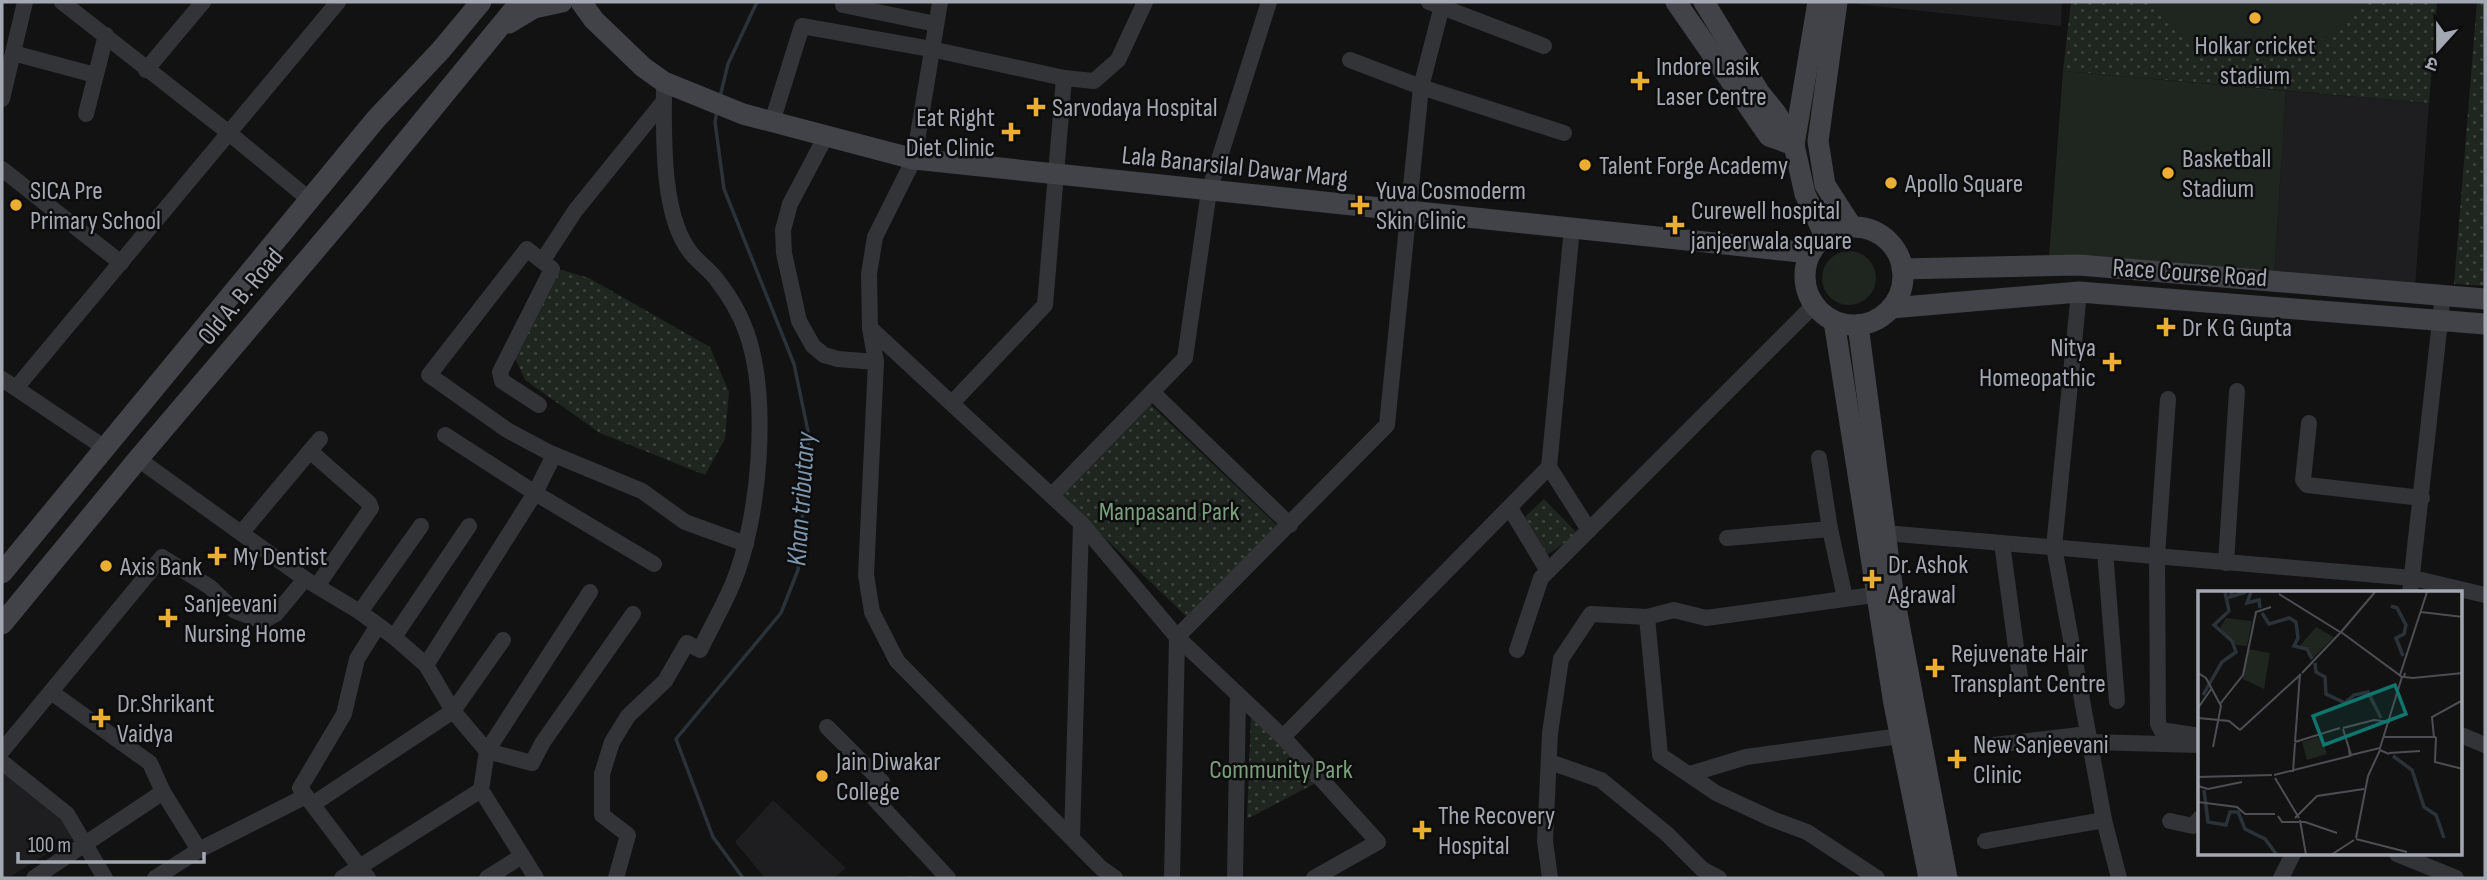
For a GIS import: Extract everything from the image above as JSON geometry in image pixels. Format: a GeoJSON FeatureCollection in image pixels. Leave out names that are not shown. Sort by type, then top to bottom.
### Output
{"type":"FeatureCollection","features":[{"type":"Feature","properties":{"kind":"main road"},"geometry":{"type":"LineString","coordinates":[[441,50],[452,24],[470,2]]}},
{"type":"Feature","properties":{"kind":"main road","name":"Old A. B. Road"},"geometry":{"type":"LineString","coordinates":[[2,573],[376,119],[441,50],[481,2]]}},
{"type":"Feature","properties":{"kind":"main road","name":"Old A. B. Road"},"geometry":{"type":"LineString","coordinates":[[2,624],[520,2]]}},
{"type":"Feature","properties":{"kind":"main road"},"geometry":{"type":"LineString","coordinates":[[494,33],[526,12],[562,2],[575,12],[594,20]]}},
{"type":"Feature","properties":{"kind":"main road"},"geometry":{"type":"LineString","coordinates":[[581,2],[594,20]]}},
{"type":"Feature","properties":{"kind":"main road"},"geometry":{"type":"LineString","coordinates":[[1676,2],[1769,136],[1794,145]]}},
{"type":"Feature","properties":{"kind":"main road"},"geometry":{"type":"LineString","coordinates":[[1794,145],[1818,2]]}},
{"type":"Feature","properties":{"kind":"main road"},"geometry":{"type":"LineString","coordinates":[[1837,2],[1818,141],[1825,184],[1852,227]]}},
{"type":"Feature","properties":{"kind":"main road"},"geometry":{"type":"LineString","coordinates":[[1712,7],[1759,92],[1776,113],[1794,145],[1805,194],[1825,236]]}},
{"type":"Feature","properties":{"kind":"main road","name":"Lala Banarsilal Dawar Marg"},"geometry":{"type":"LineString","coordinates":[[594,20],[664,91],[914,159],[1810,253]]}},
{"type":"Feature","properties":{"kind":"main road"},"geometry":{"type":"LineString","coordinates":[[1866,228],[1890,243],[1898,255],[1902,269],[1902,283],[1891,308],[1881,316],[1858,325],[1834,321],[1814,305],[1807,293],[1805,266],[1810,253],[1825,236],[1838,229],[1866,228]]}},
{"type":"Feature","properties":{"kind":"main road","name":"Race Course Road"},"geometry":{"type":"LineString","coordinates":[[1902,269],[2079,265],[2485,299]]}},
{"type":"Feature","properties":{"kind":"main road","name":"Race Course Road"},"geometry":{"type":"LineString","coordinates":[[1891,308],[2079,292],[2485,324]]}},
{"type":"Feature","properties":{"kind":"main road"},"geometry":{"type":"LineString","coordinates":[[1834,321],[1884,593],[1947,878]]}},
{"type":"Feature","properties":{"kind":"main road"},"geometry":{"type":"LineString","coordinates":[[1858,325],[1885,533],[1884,593],[1900,736],[1929,878]]}},
{"type":"Feature","properties":{"kind":"street"},"geometry":{"type":"LineString","coordinates":[[2,99],[25,2]]}},
{"type":"Feature","properties":{"kind":"street"},"geometry":{"type":"LineString","coordinates":[[62,2],[310,200]]}},
{"type":"Feature","properties":{"kind":"street"},"geometry":{"type":"LineString","coordinates":[[146,70],[202,2]]}},
{"type":"Feature","properties":{"kind":"street"},"geometry":{"type":"LineString","coordinates":[[16,388],[338,2]]}},
{"type":"Feature","properties":{"kind":"street"},"geometry":{"type":"LineString","coordinates":[[940,2],[914,159],[875,237],[869,274],[870,328],[876,362],[866,575],[872,612],[897,660],[1072,838],[1115,878]]}},
{"type":"Feature","properties":{"kind":"street"},"geometry":{"type":"LineString","coordinates":[[772,121],[802,26],[931,49],[1064,78],[1094,80],[1118,60],[1145,2]]}},
{"type":"Feature","properties":{"kind":"street"},"geometry":{"type":"LineString","coordinates":[[1052,495],[1185,358],[1209,191],[1269,2]]}},
{"type":"Feature","properties":{"kind":"street"},"geometry":{"type":"LineString","coordinates":[[1172,878],[1177,637],[1387,425],[1421,87],[1438,3],[1544,46]]}},
{"type":"Feature","properties":{"kind":"street"},"geometry":{"type":"LineString","coordinates":[[843,5],[936,24]]}},
{"type":"Feature","properties":{"kind":"street"},"geometry":{"type":"LineString","coordinates":[[86,114],[106,35]]}},
{"type":"Feature","properties":{"kind":"street"},"geometry":{"type":"LineString","coordinates":[[13,53],[95,75]]}},
{"type":"Feature","properties":{"kind":"street"},"geometry":{"type":"LineString","coordinates":[[1350,60],[1421,87],[1564,133]]}},
{"type":"Feature","properties":{"kind":"street"},"geometry":{"type":"LineString","coordinates":[[952,403],[1045,305],[1064,78]]}},
{"type":"Feature","properties":{"kind":"street"},"geometry":{"type":"LineString","coordinates":[[543,260],[575,211],[664,91]]}},
{"type":"Feature","properties":{"kind":"street"},"geometry":{"type":"LineString","coordinates":[[617,878],[628,835],[602,815],[602,774],[612,742],[628,716],[666,681],[687,643],[700,650],[733,582],[746,544],[760,434],[757,372],[746,329],[717,279],[691,253],[679,234],[669,194],[663,128],[664,91]]}},
{"type":"Feature","properties":{"kind":"street"},"geometry":{"type":"LineString","coordinates":[[826,136],[790,204],[783,230],[784,253],[799,321],[813,346],[824,355],[876,362]]}},
{"type":"Feature","properties":{"kind":"street"},"geometry":{"type":"LineString","coordinates":[[1794,145],[1818,141]]}},
{"type":"Feature","properties":{"kind":"street"},"geometry":{"type":"LineString","coordinates":[[2,169],[121,263]]}},
{"type":"Feature","properties":{"kind":"street"},"geometry":{"type":"LineString","coordinates":[[1572,228],[1549,467],[1589,530]]}},
{"type":"Feature","properties":{"kind":"street"},"geometry":{"type":"LineString","coordinates":[[539,405],[502,381],[500,372],[552,269],[527,249],[429,375],[507,430],[554,455],[642,491],[685,522],[746,544]]}},
{"type":"Feature","properties":{"kind":"street"},"geometry":{"type":"LineString","coordinates":[[2079,292],[2054,547],[2104,820],[2119,878]]}},
{"type":"Feature","properties":{"kind":"street"},"geometry":{"type":"LineString","coordinates":[[2412,586],[2443,294]]}},
{"type":"Feature","properties":{"kind":"street"},"geometry":{"type":"LineString","coordinates":[[1517,650],[1541,578],[1814,305]]}},
{"type":"Feature","properties":{"kind":"street"},"geometry":{"type":"LineString","coordinates":[[870,328],[1081,523],[1177,637],[1283,737],[1378,842],[1314,878]]}},
{"type":"Feature","properties":{"kind":"street"},"geometry":{"type":"LineString","coordinates":[[2,379],[105,448]]}},
{"type":"Feature","properties":{"kind":"street"},"geometry":{"type":"LineString","coordinates":[[2227,563],[2237,391]]}},
{"type":"Feature","properties":{"kind":"street"},"geometry":{"type":"LineString","coordinates":[[1152,392],[1290,525]]}},
{"type":"Feature","properties":{"kind":"street"},"geometry":{"type":"LineString","coordinates":[[2168,399],[2157,556],[2158,724],[2168,737],[2198,744]]}},
{"type":"Feature","properties":{"kind":"street"},"geometry":{"type":"LineString","coordinates":[[2309,423],[2303,480],[2306,485],[2422,498]]}},
{"type":"Feature","properties":{"kind":"street"},"geometry":{"type":"LineString","coordinates":[[445,435],[535,494],[654,564]]}},
{"type":"Feature","properties":{"kind":"street"},"geometry":{"type":"LineString","coordinates":[[2,751],[162,557],[210,587],[235,611],[263,621],[276,614],[311,583],[371,508],[315,445],[242,532]]}},
{"type":"Feature","properties":{"kind":"street"},"geometry":{"type":"LineString","coordinates":[[426,665],[535,494],[554,455]]}},
{"type":"Feature","properties":{"kind":"street"},"geometry":{"type":"LineString","coordinates":[[1819,458],[1845,598]]}},
{"type":"Feature","properties":{"kind":"street"},"geometry":{"type":"LineString","coordinates":[[138,459],[311,583],[360,612],[394,637],[426,665],[453,711],[487,751],[532,763],[543,742],[633,614]]}},
{"type":"Feature","properties":{"kind":"street"},"geometry":{"type":"LineString","coordinates":[[1283,737],[1549,467]]}},
{"type":"Feature","properties":{"kind":"street"},"geometry":{"type":"LineString","coordinates":[[1510,508],[1548,570]]}},
{"type":"Feature","properties":{"kind":"street"},"geometry":{"type":"LineString","coordinates":[[1072,838],[1081,523]]}},
{"type":"Feature","properties":{"kind":"street"},"geometry":{"type":"LineString","coordinates":[[360,612],[421,526]]}},
{"type":"Feature","properties":{"kind":"street"},"geometry":{"type":"LineString","coordinates":[[394,637],[469,526]]}},
{"type":"Feature","properties":{"kind":"street"},"geometry":{"type":"LineString","coordinates":[[1727,538],[1830,528]]}},
{"type":"Feature","properties":{"kind":"street"},"geometry":{"type":"LineString","coordinates":[[1885,533],[2227,563],[2448,591]]}},
{"type":"Feature","properties":{"kind":"street"},"geometry":{"type":"LineString","coordinates":[[2002,543],[2020,677]]}},
{"type":"Feature","properties":{"kind":"street"},"geometry":{"type":"LineString","coordinates":[[2105,552],[2117,701]]}},
{"type":"Feature","properties":{"kind":"street"},"geometry":{"type":"LineString","coordinates":[[536,878],[481,790],[487,751],[590,592]]}},
{"type":"Feature","properties":{"kind":"street"},"geometry":{"type":"LineString","coordinates":[[1550,878],[1545,841],[1550,733],[1561,659],[1591,614],[1647,617],[1674,611],[1706,618],[1884,593]]}},
{"type":"Feature","properties":{"kind":"street"},"geometry":{"type":"LineString","coordinates":[[2462,593],[2485,596]]}},
{"type":"Feature","properties":{"kind":"street"},"geometry":{"type":"LineString","coordinates":[[1647,617],[1660,755],[1716,793],[1807,832],[1877,878]]}},
{"type":"Feature","properties":{"kind":"street"},"geometry":{"type":"LineString","coordinates":[[364,873],[300,788],[344,714],[357,659],[377,627]]}},
{"type":"Feature","properties":{"kind":"street"},"geometry":{"type":"LineString","coordinates":[[155,878],[199,850],[309,800],[453,711],[503,640]]}},
{"type":"Feature","properties":{"kind":"street"},"geometry":{"type":"LineString","coordinates":[[51,692],[150,763],[163,792],[199,850]]}},
{"type":"Feature","properties":{"kind":"street"},"geometry":{"type":"LineString","coordinates":[[1235,878],[1238,695]]}},
{"type":"Feature","properties":{"kind":"street"},"geometry":{"type":"LineString","coordinates":[[827,727],[882,782],[870,794],[947,878]]}},
{"type":"Feature","properties":{"kind":"street"},"geometry":{"type":"LineString","coordinates":[[2462,735],[2485,745]]}},
{"type":"Feature","properties":{"kind":"street"},"geometry":{"type":"LineString","coordinates":[[1690,774],[1746,757],[1900,736]]}},
{"type":"Feature","properties":{"kind":"street"},"geometry":{"type":"LineString","coordinates":[[1994,745],[2088,738],[2198,736]]}},
{"type":"Feature","properties":{"kind":"street"},"geometry":{"type":"LineString","coordinates":[[2,762],[67,814],[105,878]]}},
{"type":"Feature","properties":{"kind":"street"},"geometry":{"type":"LineString","coordinates":[[1550,762],[1601,780],[1667,834],[1702,869],[1719,878]]}},
{"type":"Feature","properties":{"kind":"street"},"geometry":{"type":"LineString","coordinates":[[342,878],[364,873],[481,790]]}},
{"type":"Feature","properties":{"kind":"street"},"geometry":{"type":"LineString","coordinates":[[34,878],[163,792]]}},
{"type":"Feature","properties":{"kind":"street"},"geometry":{"type":"LineString","coordinates":[[1985,841],[2104,820]]}},
{"type":"Feature","properties":{"kind":"street"},"geometry":{"type":"LineString","coordinates":[[2170,821],[2193,826],[2198,820]]}},
{"type":"Feature","properties":{"kind":"street"},"geometry":{"type":"LineString","coordinates":[[487,878],[522,856]]}},
{"type":"Feature","properties":{"kind":"street"},"geometry":{"type":"LineString","coordinates":[[2281,878],[2292,856]]}},
{"type":"Feature","properties":{"kind":"street"},"geometry":{"type":"LineString","coordinates":[[2402,856],[2451,877]]}},
{"type":"Feature","properties":{"kind":"shaded area"},"geometry":{"type":"Polygon","coordinates":[[[2062,2],[2061,26],[1857,4],[2062,2]]]}},
{"type":"Feature","properties":{"kind":"shaded area"},"geometry":{"type":"Polygon","coordinates":[[[2286,91],[2429,103],[2415,287],[2274,276],[2286,91]]]}},
{"type":"Feature","properties":{"kind":"shaded area"},"geometry":{"type":"Polygon","coordinates":[[[2,771],[64,817],[74,837],[8,878],[2,878],[2,771]]]}},
{"type":"Feature","properties":{"kind":"shaded area"},"geometry":{"type":"Polygon","coordinates":[[[773,800],[846,868],[834,878],[765,878],[735,842],[773,800]]]}},
{"type":"Feature","properties":{"kind":"green space","name":"Holkar cricket stadium"},"geometry":{"type":"Polygon","coordinates":[[[2071,2],[2437,2],[2429,103],[2063,71],[2071,2]]]}},
{"type":"Feature","properties":{"kind":"green space","name":"Holkar cricket stadium"},"geometry":{"type":"Polygon","coordinates":[[[2147,2],[2362,2],[2330,35],[2307,47],[2287,54],[2253,58],[2225,55],[2179,34],[2147,2]]]}},
{"type":"Feature","properties":{"kind":"green space"},"geometry":{"type":"Polygon","coordinates":[[[2477,2],[2485,2],[2485,286],[2454,284],[2477,2]]]}},
{"type":"Feature","properties":{"kind":"green space","name":"Basketball Stadium"},"geometry":{"type":"Polygon","coordinates":[[[2063,71],[2286,91],[2274,276],[2049,256],[2063,71]]]}},
{"type":"Feature","properties":{"kind":"green space"},"geometry":{"type":"Polygon","coordinates":[[[1849,251],[1868,259],[1876,278],[1868,297],[1849,305],[1830,297],[1822,278],[1830,259],[1849,251]]]}},
{"type":"Feature","properties":{"kind":"green space"},"geometry":{"type":"Polygon","coordinates":[[[558,269],[589,278],[710,347],[729,392],[725,439],[705,475],[600,433],[525,380],[511,349],[558,269]]]}},
{"type":"Feature","properties":{"kind":"green space","name":"Manpasand Park"},"geometry":{"type":"Polygon","coordinates":[[[1150,404],[1279,527],[1190,620],[1061,496],[1150,404]]]}},
{"type":"Feature","properties":{"kind":"green space"},"geometry":{"type":"Polygon","coordinates":[[[1544,499],[1578,534],[1544,557],[1516,525],[1544,499]]]}},
{"type":"Feature","properties":{"kind":"green space","name":"Community Park"},"geometry":{"type":"Polygon","coordinates":[[[1254,703],[1329,776],[1247,818],[1251,715],[1254,703]]]}},
{"type":"Feature","properties":{"kind":"waterway","name":"Khan tributary"},"geometry":{"type":"LineString","coordinates":[[720,97],[728,64],[757,2]]}},
{"type":"Feature","properties":{"kind":"waterway","name":"Khan tributary"},"geometry":{"type":"LineString","coordinates":[[717,111],[715,122],[724,189],[794,364],[809,436],[798,570],[781,613],[676,739],[713,837],[743,878]]}},
{"type":"Feature","properties":{"kind":"place","name":"Holkar cricket stadium"},"geometry":{"type":"Point","coordinates":[2255,18]}},
{"type":"Feature","properties":{"kind":"place","name":"Indore Lasik Laser Centre"},"geometry":{"type":"Point","coordinates":[1640,81]}},
{"type":"Feature","properties":{"kind":"place","name":"Sarvodaya Hospital"},"geometry":{"type":"Point","coordinates":[1036,107]}},
{"type":"Feature","properties":{"kind":"place","name":"Eat Right Diet Clinic"},"geometry":{"type":"Point","coordinates":[1011,132]}},
{"type":"Feature","properties":{"kind":"place","name":"Talent Forge Academy"},"geometry":{"type":"Point","coordinates":[1585,165]}},
{"type":"Feature","properties":{"kind":"place","name":"Basketball Stadium"},"geometry":{"type":"Point","coordinates":[2168,173]}},
{"type":"Feature","properties":{"kind":"place","name":"Apollo Square"},"geometry":{"type":"Point","coordinates":[1891,183]}},
{"type":"Feature","properties":{"kind":"place","name":"SICA Pre Primary School"},"geometry":{"type":"Point","coordinates":[16,205]}},
{"type":"Feature","properties":{"kind":"place","name":"Yuva Cosmoderm Skin Clinic"},"geometry":{"type":"Point","coordinates":[1360,205]}},
{"type":"Feature","properties":{"kind":"place","name":"Curewell hospital janjeerwala square"},"geometry":{"type":"Point","coordinates":[1675,225]}},
{"type":"Feature","properties":{"kind":"place","name":"Dr K G Gupta"},"geometry":{"type":"Point","coordinates":[2166,327]}},
{"type":"Feature","properties":{"kind":"place","name":"Nitya Homeopathic"},"geometry":{"type":"Point","coordinates":[2112,362]}},
{"type":"Feature","properties":{"kind":"place","name":"My Dentist"},"geometry":{"type":"Point","coordinates":[217,556]}},
{"type":"Feature","properties":{"kind":"place","name":"Axis Bank"},"geometry":{"type":"Point","coordinates":[106,566]}},
{"type":"Feature","properties":{"kind":"place","name":"Dr. Ashok Agrawal"},"geometry":{"type":"Point","coordinates":[1872,579]}},
{"type":"Feature","properties":{"kind":"place","name":"Sanjeevani Nursing Home"},"geometry":{"type":"Point","coordinates":[168,618]}},
{"type":"Feature","properties":{"kind":"place","name":"Rejuvenate Hair Transplant Centre"},"geometry":{"type":"Point","coordinates":[1935,668]}},
{"type":"Feature","properties":{"kind":"place","name":"Dr.Shrikant Vaidya"},"geometry":{"type":"Point","coordinates":[101,718]}},
{"type":"Feature","properties":{"kind":"place","name":"New Sanjeevani Clinic"},"geometry":{"type":"Point","coordinates":[1957,759]}},
{"type":"Feature","properties":{"kind":"place","name":"Jain Diwakar College"},"geometry":{"type":"Point","coordinates":[822,776]}},
{"type":"Feature","properties":{"kind":"place","name":"The Recovery Hospital"},"geometry":{"type":"Point","coordinates":[1422,830]}}]}
